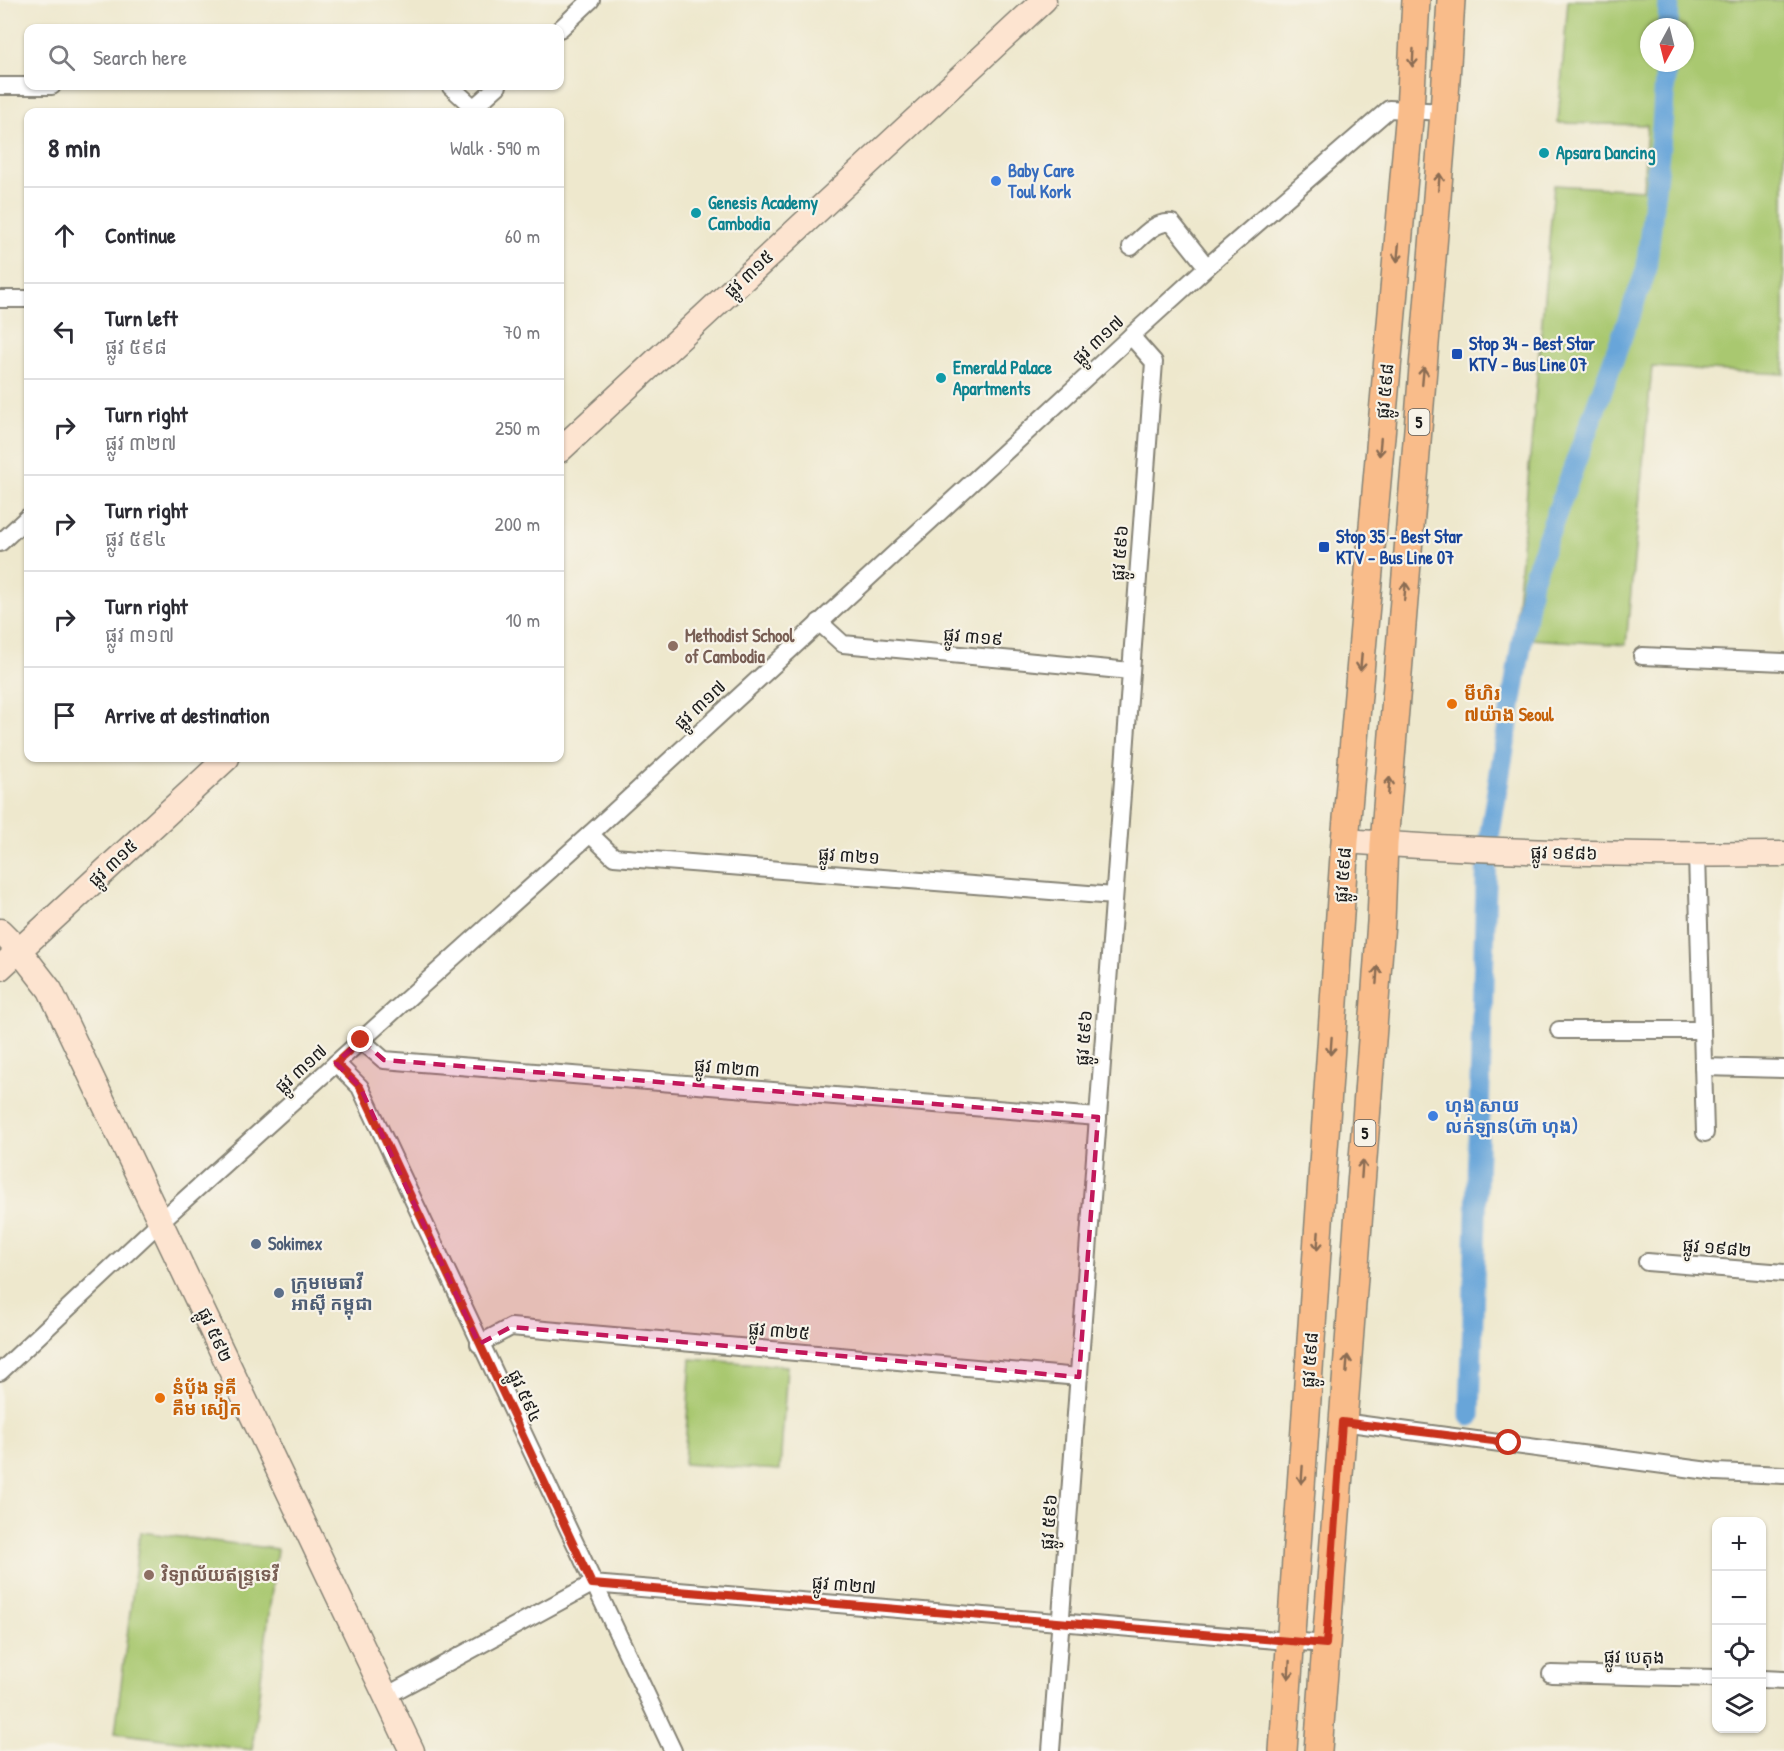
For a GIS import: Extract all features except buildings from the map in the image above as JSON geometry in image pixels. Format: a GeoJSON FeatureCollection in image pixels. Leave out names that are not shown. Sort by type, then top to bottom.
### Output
{"type":"FeatureCollection","features":[{"type":"Feature","properties":{"kind":"main road","name":"ផ្លូវ ៥៩៨"},"geometry":{"type":"LineString","coordinates":[[1283,1751],[1345,841],[1410,110],[1416,0]]}},
{"type":"Feature","properties":{"kind":"main road","name":"ផ្លូវ ៥៩៨"},"geometry":{"type":"LineString","coordinates":[[1318,1751],[1381,922],[1384,844],[1444,112],[1451,0]]}},
{"type":"Feature","properties":{"kind":"main road"},"geometry":{"type":"LineString","coordinates":[[1365,622],[1402,628]]}},
{"type":"Feature","properties":{"kind":"street"},"geometry":{"type":"LineString","coordinates":[[564,25],[591,0]]}},
{"type":"Feature","properties":{"kind":"street","name":"ផ្លូវ ៣១៥"},"geometry":{"type":"LineString","coordinates":[[564,446],[1044,0]]}},
{"type":"Feature","properties":{"kind":"street"},"geometry":{"type":"LineString","coordinates":[[0,86],[24,86]]}},
{"type":"Feature","properties":{"kind":"street"},"geometry":{"type":"LineString","coordinates":[[454,90],[469,108]]}},
{"type":"Feature","properties":{"kind":"street"},"geometry":{"type":"LineString","coordinates":[[473,108],[494,90]]}},
{"type":"Feature","properties":{"kind":"street","name":"ផ្លូវ ៣១៧"},"geometry":{"type":"LineString","coordinates":[[0,1372],[161,1221],[590,834],[1207,267],[1389,109],[1444,112]]}},
{"type":"Feature","properties":{"kind":"street"},"geometry":{"type":"LineString","coordinates":[[1131,247],[1155,226],[1163,222],[1172,223],[1207,267]]}},
{"type":"Feature","properties":{"kind":"street"},"geometry":{"type":"LineString","coordinates":[[0,300],[24,299]]}},
{"type":"Feature","properties":{"kind":"street","name":"ផ្លូវ ៥៩៦"},"geometry":{"type":"LineString","coordinates":[[1051,1751],[1154,362],[1131,336]]}},
{"type":"Feature","properties":{"kind":"street"},"geometry":{"type":"LineString","coordinates":[[0,543],[24,521]]}},
{"type":"Feature","properties":{"kind":"street","name":"ផ្លូវ ៣១៩"},"geometry":{"type":"LineString","coordinates":[[819,622],[843,644],[1131,671]]}},
{"type":"Feature","properties":{"kind":"street"},"geometry":{"type":"LineString","coordinates":[[1642,656],[1784,662]]}},
{"type":"Feature","properties":{"kind":"street","name":"ផ្លូវ ៣១៥"},"geometry":{"type":"LineString","coordinates":[[0,968],[223,762]]}},
{"type":"Feature","properties":{"kind":"street","name":"ផ្លូវ ៣២១"},"geometry":{"type":"LineString","coordinates":[[590,834],[614,857],[1114,896]]}},
{"type":"Feature","properties":{"kind":"street","name":"ផ្លូវ ១៩៨៦"},"geometry":{"type":"LineString","coordinates":[[1345,841],[1507,851],[1697,855],[1784,854]]}},
{"type":"Feature","properties":{"kind":"street"},"geometry":{"type":"LineString","coordinates":[[1697,855],[1705,1133]]}},
{"type":"Feature","properties":{"kind":"street","name":"ផ្លូវ ៥៩២"},"geometry":{"type":"LineString","coordinates":[[0,931],[20,950],[50,990],[412,1751]]}},
{"type":"Feature","properties":{"kind":"street"},"geometry":{"type":"LineString","coordinates":[[1560,1030],[1702,1030]]}},
{"type":"Feature","properties":{"kind":"street","name":"ផ្លូវ ៣២៣"},"geometry":{"type":"LineString","coordinates":[[361,1040],[384,1060],[1098,1117]]}},
{"type":"Feature","properties":{"kind":"street","name":"ផ្លូវ ៥៩៤"},"geometry":{"type":"LineString","coordinates":[[336,1063],[360,1087],[672,1751]]}},
{"type":"Feature","properties":{"kind":"street"},"geometry":{"type":"LineString","coordinates":[[1703,1067],[1784,1069]]}},
{"type":"Feature","properties":{"kind":"street","name":"ផ្លូវ ១៩៨២"},"geometry":{"type":"LineString","coordinates":[[1647,1262],[1784,1274]]}},
{"type":"Feature","properties":{"kind":"street","name":"ផ្លូវ ៣២៥"},"geometry":{"type":"LineString","coordinates":[[479,1344],[510,1327],[1079,1377]]}},
{"type":"Feature","properties":{"kind":"street"},"geometry":{"type":"LineString","coordinates":[[1342,1422],[1716,1472],[1784,1475]]}},
{"type":"Feature","properties":{"kind":"street"},"geometry":{"type":"LineString","coordinates":[[386,1696],[592,1584]]}},
{"type":"Feature","properties":{"kind":"street","name":"ផ្លូវ ៣២៧"},"geometry":{"type":"LineString","coordinates":[[592,1584],[1326,1644]]}},
{"type":"Feature","properties":{"kind":"street","name":"ផ្លូវ បេតុង"},"geometry":{"type":"LineString","coordinates":[[1551,1674],[1712,1678]]}},
{"type":"Feature","properties":{"kind":"street"},"geometry":{"type":"LineString","coordinates":[[1766,1679],[1784,1680]]}},
{"type":"Feature","properties":{"kind":"highlighted area"},"geometry":{"type":"Polygon","coordinates":[[[361,1040],[384,1060],[1098,1117],[1079,1377],[511,1327],[479,1344],[360,1087],[336,1063],[361,1040]]]}},
{"type":"Feature","properties":{"kind":"green space"},"geometry":{"type":"Polygon","coordinates":[[[1568,0],[1784,0],[1784,374],[1652,367],[1626,645],[1514,638],[1554,185],[1643,190],[1647,125],[1558,123],[1568,0]]]}},
{"type":"Feature","properties":{"kind":"green space"},"geometry":{"type":"Polygon","coordinates":[[[691,1359],[787,1366],[780,1470],[684,1464],[691,1359]]]}},
{"type":"Feature","properties":{"kind":"green space"},"geometry":{"type":"Polygon","coordinates":[[[140,1532],[277,1549],[252,1750],[115,1733],[140,1532]]]}},
{"type":"Feature","properties":{"kind":"waterway"},"geometry":{"type":"LineString","coordinates":[[1668,18],[1669,0]]}},
{"type":"Feature","properties":{"kind":"waterway"},"geometry":{"type":"LineString","coordinates":[[1470,1416],[1487,851],[1532,580],[1646,271],[1662,127],[1665,72]]}},
{"type":"Feature","properties":{"kind":"place","name":"Apsara Dancing"},"geometry":{"type":"Point","coordinates":[1544,153]}},
{"type":"Feature","properties":{"kind":"place","name":"Baby Care Toul Kork"},"geometry":{"type":"Point","coordinates":[996,181]}},
{"type":"Feature","properties":{"kind":"place","name":"Genesis Academy Cambodia"},"geometry":{"type":"Point","coordinates":[696,213]}},
{"type":"Feature","properties":{"kind":"place","name":"Stop 34 - Best Star KTV - Bus Line 07"},"geometry":{"type":"Point","coordinates":[1457,354]}},
{"type":"Feature","properties":{"kind":"place","name":"Emerald Palace Apartments"},"geometry":{"type":"Point","coordinates":[941,378]}},
{"type":"Feature","properties":{"kind":"place","name":"Stop 35 - Best Star KTV - Bus Line 07"},"geometry":{"type":"Point","coordinates":[1324,547]}},
{"type":"Feature","properties":{"kind":"place","name":"Methodist School of Cambodia"},"geometry":{"type":"Point","coordinates":[673,646]}},
{"type":"Feature","properties":{"kind":"place","name":"មីហិរ ៧យ៉ាង Seoul"},"geometry":{"type":"Point","coordinates":[1452,704]}},
{"type":"Feature","properties":{"kind":"place","name":"ហុង សាយ លក់ឡាន(ហ៊ា ហុង)"},"geometry":{"type":"Point","coordinates":[1433,1116]}},
{"type":"Feature","properties":{"kind":"place","name":"Sokimex"},"geometry":{"type":"Point","coordinates":[256,1244]}},
{"type":"Feature","properties":{"kind":"place","name":"ក្រុមមេធាវី អាស៊ី កម្ពុជា"},"geometry":{"type":"Point","coordinates":[279,1293]}},
{"type":"Feature","properties":{"kind":"place","name":"នំប៉័ង ទួគី គឹម សៀក"},"geometry":{"type":"Point","coordinates":[160,1398]}},
{"type":"Feature","properties":{"kind":"place","name":"វិទ្យាល័យឥន្រ្ទទេវី"},"geometry":{"type":"Point","coordinates":[149,1575]}},
{"type":"Feature","properties":{"kind":"route"},"geometry":{"type":"LineString","coordinates":[[361,1040],[336,1063],[360,1087],[592,1584],[1326,1644],[1342,1422],[1509,1443]]}}]}
